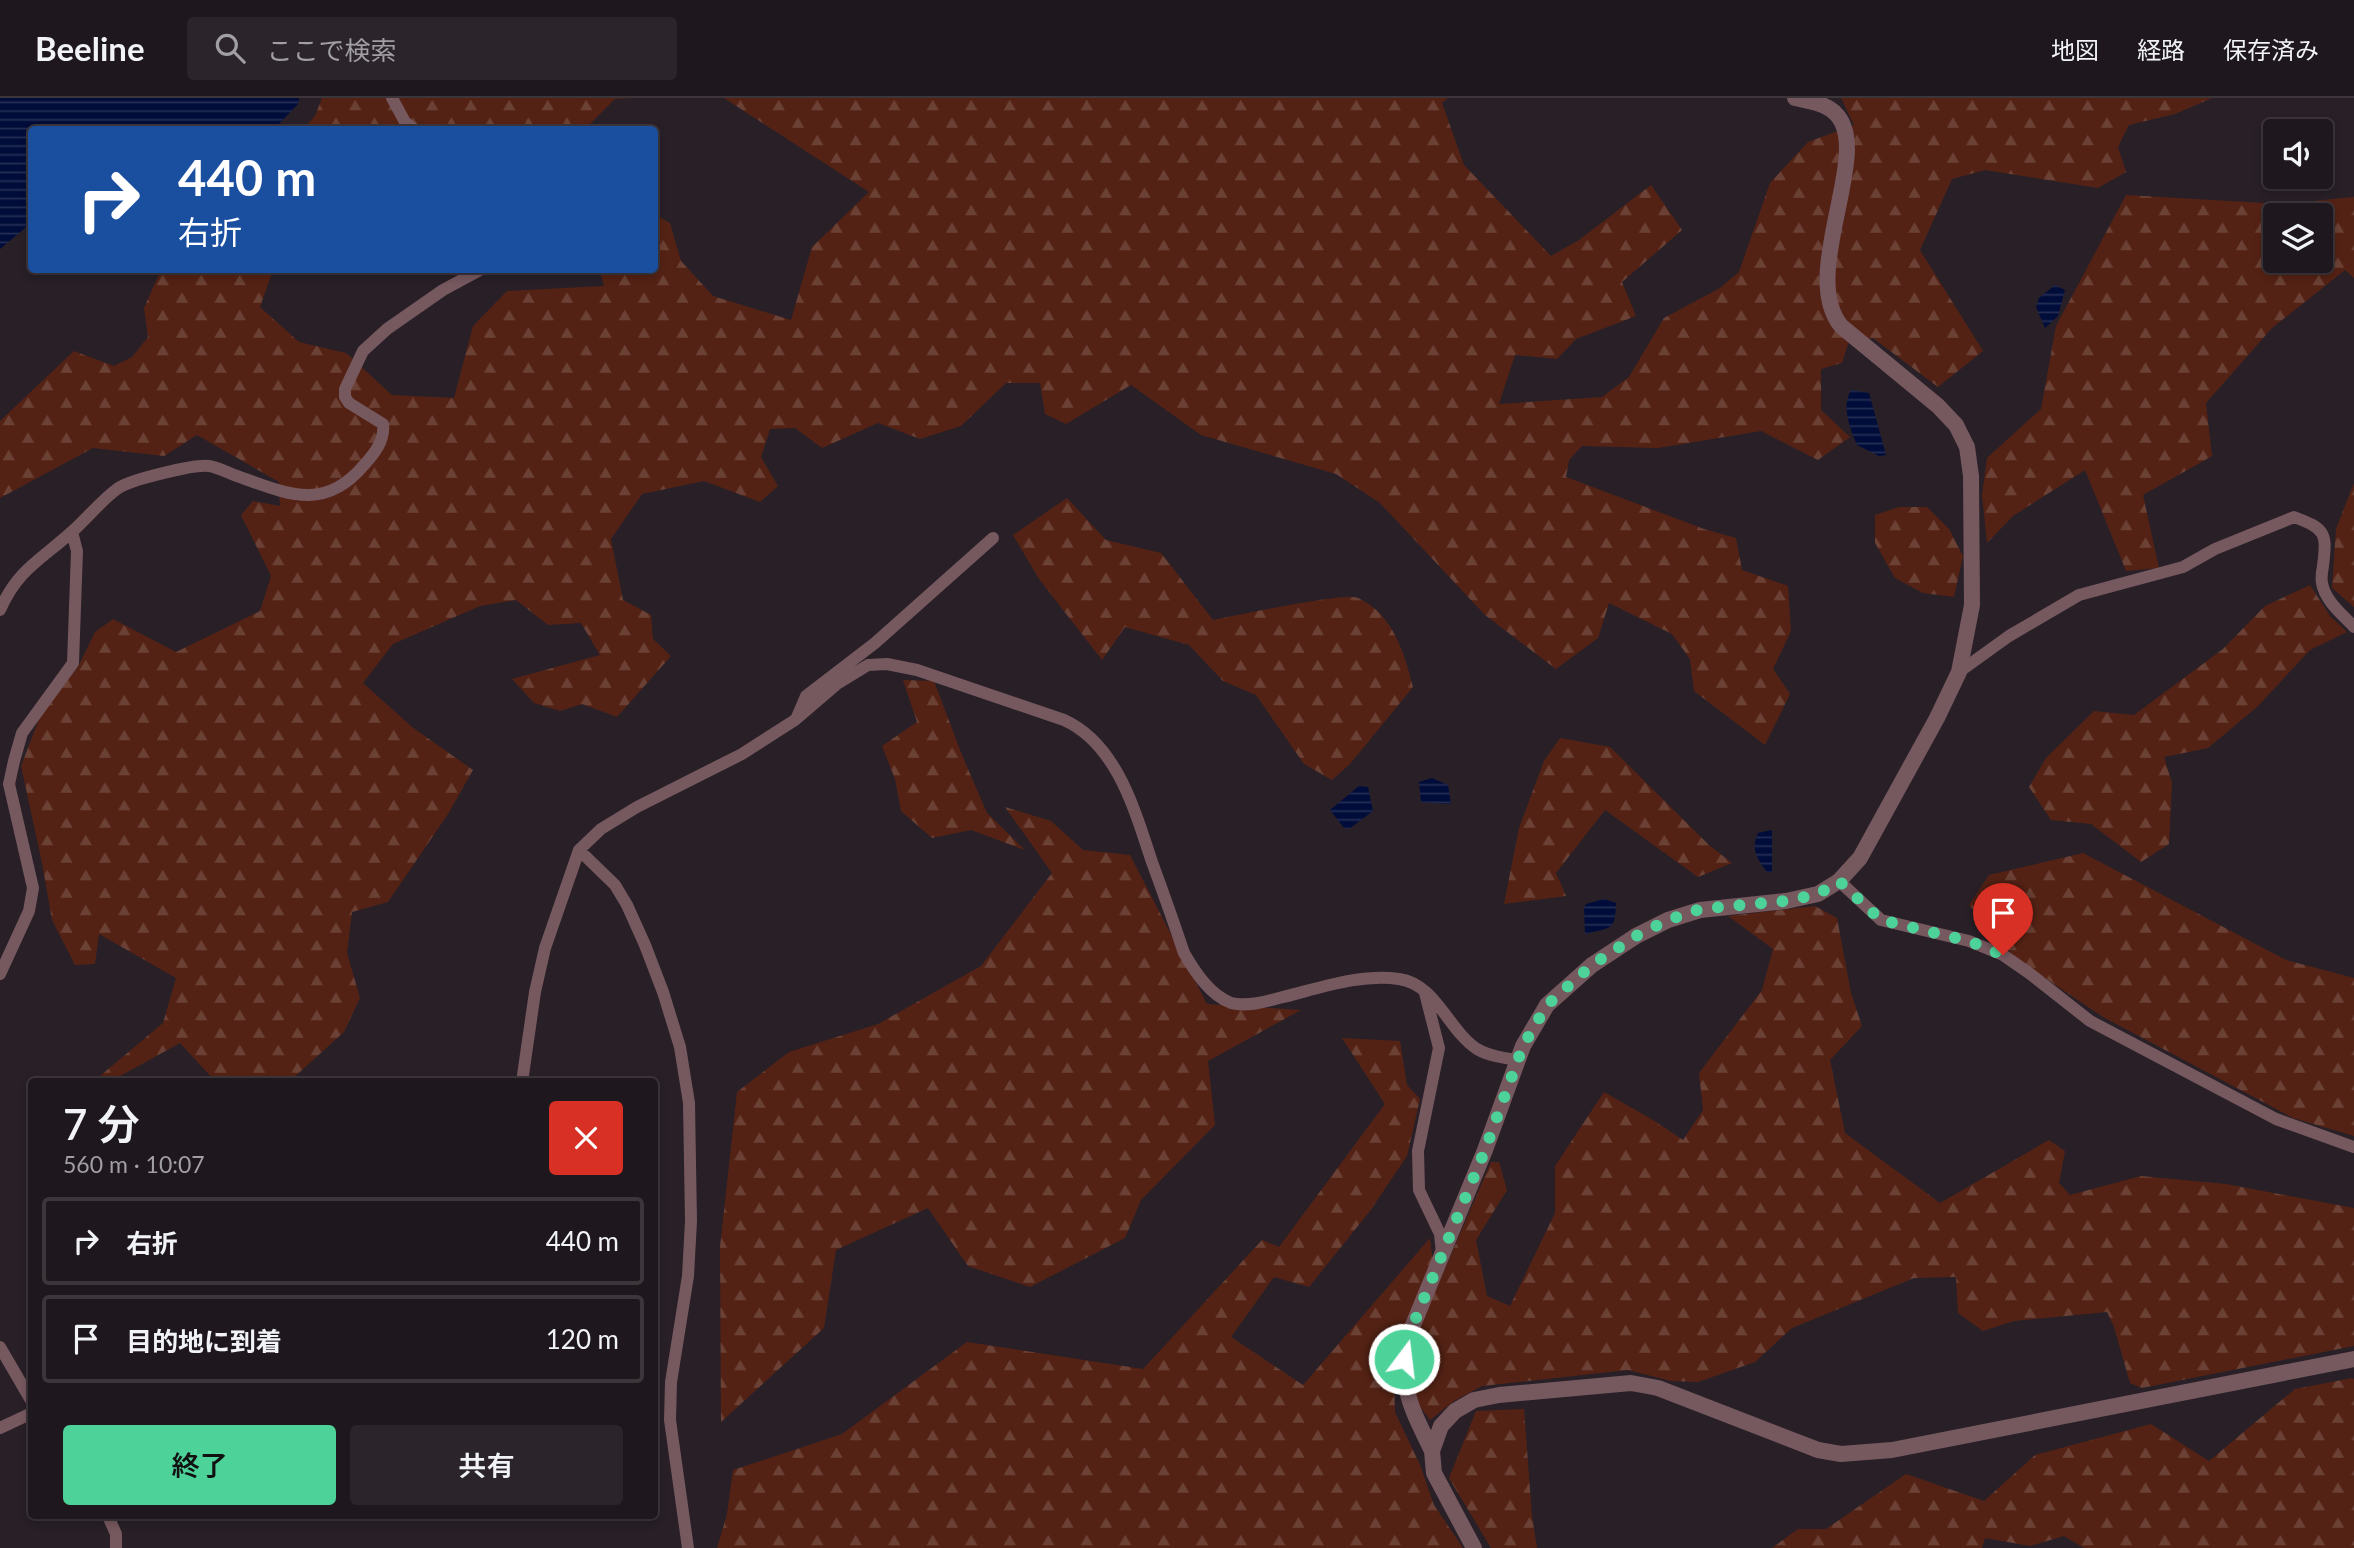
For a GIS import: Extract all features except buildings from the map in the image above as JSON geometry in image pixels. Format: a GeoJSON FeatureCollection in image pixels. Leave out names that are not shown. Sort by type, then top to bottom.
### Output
{"type":"FeatureCollection","features":[{"type":"Feature","properties":{"kind":"street"},"geometry":{"type":"LineString","coordinates":[[392,98],[410,126]]}},
{"type":"Feature","properties":{"kind":"street"},"geometry":{"type":"LineString","coordinates":[[1474,1548],[1434,1473],[1432,1451],[1414,1414],[1405,1387],[1404,1359],[1411,1330],[1485,1150],[1523,1046],[1547,1005],[1592,965],[1636,936],[1668,920],[1700,909],[1786,901],[1818,894],[1839,881],[1860,858],[1937,718],[1959,672],[1972,605],[1971,476],[1966,446],[1956,425],[1938,406],[1841,326],[1833,316],[1827,291],[1828,279],[1848,145],[1842,122],[1835,113],[1827,107],[1795,98]]}},
{"type":"Feature","properties":{"kind":"street"},"geometry":{"type":"LineString","coordinates":[[0,610],[7,593],[19,576],[72,532],[119,487],[165,473],[208,466],[293,495],[317,495],[344,486],[379,447],[384,434],[383,424],[349,403],[345,397],[345,389],[363,351],[387,329],[475,273]]}},
{"type":"Feature","properties":{"kind":"street"},"geometry":{"type":"LineString","coordinates":[[1959,672],[2008,635],[2078,595],[2183,568],[2215,549],[2294,517],[2315,525],[2323,534],[2325,547],[2321,582],[2328,599],[2354,627]]}},
{"type":"Feature","properties":{"kind":"street"},"geometry":{"type":"LineString","coordinates":[[0,974],[29,911],[33,888],[9,784],[14,761],[22,733],[73,663],[77,551],[72,532]]}},
{"type":"Feature","properties":{"kind":"street"},"geometry":{"type":"LineString","coordinates":[[795,720],[806,696],[875,643],[993,538]]}},
{"type":"Feature","properties":{"kind":"street"},"geometry":{"type":"LineString","coordinates":[[523,1078],[535,992],[545,948],[579,850],[613,821],[742,754],[795,720],[838,684],[868,665],[887,664],[917,670],[1064,720],[1079,726],[1096,743],[1119,777],[1134,809],[1184,953],[1196,973],[1214,993],[1232,1003],[1257,1003],[1360,979],[1403,979],[1423,989],[1464,1038],[1477,1049],[1490,1055],[1518,1060]]}},
{"type":"Feature","properties":{"kind":"street"},"geometry":{"type":"LineString","coordinates":[[579,850],[615,885],[645,945],[680,1048],[690,1103],[689,1263],[671,1382],[670,1420],[688,1548]]}},
{"type":"Feature","properties":{"kind":"street"},"geometry":{"type":"LineString","coordinates":[[1839,881],[1881,920],[1969,941],[2003,955],[2090,1021],[2276,1119],[2354,1147]]}},
{"type":"Feature","properties":{"kind":"street"},"geometry":{"type":"LineString","coordinates":[[1423,989],[1439,1048],[1418,1151],[1419,1190],[1440,1234],[1442,1253]]}},
{"type":"Feature","properties":{"kind":"street"},"geometry":{"type":"LineString","coordinates":[[0,1347],[28,1395]]}},
{"type":"Feature","properties":{"kind":"street"},"geometry":{"type":"LineString","coordinates":[[1432,1451],[1441,1426],[1455,1410],[1474,1400],[1499,1395],[1631,1383],[1658,1388],[1818,1450],[1840,1454],[1892,1450],[2354,1359]]}},
{"type":"Feature","properties":{"kind":"street"},"geometry":{"type":"LineString","coordinates":[[0,1428],[28,1415]]}},
{"type":"Feature","properties":{"kind":"street"},"geometry":{"type":"LineString","coordinates":[[109,1519],[116,1534],[116,1548]]}},
{"type":"Feature","properties":{"kind":"green space"},"geometry":{"type":"Polygon","coordinates":[[[322,98],[634,98],[615,99],[588,126],[306,126],[315,116],[322,98]]]}},
{"type":"Feature","properties":{"kind":"green space"},"geometry":{"type":"Polygon","coordinates":[[[724,98],[1448,98],[1442,103],[1464,165],[1551,256],[1579,240],[1651,185],[1682,230],[1622,282],[1636,316],[1576,339],[1557,359],[1515,355],[1499,404],[1602,397],[1629,377],[1664,318],[1720,288],[1739,272],[1770,183],[1808,142],[1854,125],[1841,98],[2212,98],[2175,114],[2129,125],[2118,147],[2126,172],[2098,188],[1985,170],[1952,179],[1920,250],[1983,351],[1938,387],[1873,338],[1849,341],[1842,363],[1821,369],[1821,410],[1850,437],[1818,460],[1761,431],[1658,448],[1582,446],[1569,460],[1566,477],[1704,529],[1736,538],[1742,570],[1788,586],[1791,631],[1773,669],[1790,694],[1765,745],[1694,691],[1690,659],[1672,634],[1609,603],[1598,638],[1556,669],[1485,615],[1380,503],[1336,474],[1201,435],[1131,385],[1066,424],[1045,414],[1040,383],[1006,383],[961,426],[920,439],[878,423],[822,448],[795,428],[770,429],[761,457],[778,486],[760,502],[704,481],[642,494],[611,539],[623,600],[651,615],[653,639],[671,656],[617,717],[582,704],[560,711],[534,703],[512,679],[600,655],[581,623],[548,625],[516,600],[480,606],[393,644],[363,683],[412,727],[473,770],[448,814],[388,902],[352,912],[347,953],[360,998],[344,1032],[293,1078],[212,1078],[180,1043],[116,1078],[100,1076],[163,1023],[176,978],[99,934],[95,964],[75,965],[52,920],[21,766],[44,706],[78,667],[95,632],[113,619],[176,652],[260,611],[271,576],[241,515],[253,501],[280,506],[279,482],[197,435],[164,456],[93,448],[0,498],[0,421],[74,351],[114,366],[132,357],[148,337],[144,308],[160,273],[272,273],[260,307],[299,342],[346,353],[392,395],[454,398],[473,326],[507,291],[604,286],[601,273],[658,273],[658,217],[670,223],[681,261],[713,296],[791,320],[812,247],[869,192],[724,98]]]}},
{"type":"Feature","properties":{"kind":"green space"},"geometry":{"type":"Polygon","coordinates":[[[2126,195],[2264,203],[2263,273],[2333,273],[2333,203],[2291,203],[2354,197],[2354,278],[2345,270],[2272,328],[2206,403],[2212,456],[2143,495],[2159,568],[2126,571],[2085,470],[2013,516],[1987,543],[1982,495],[1987,458],[2041,409],[2056,326],[2126,195]]]}},
{"type":"Feature","properties":{"kind":"green space"},"geometry":{"type":"Polygon","coordinates":[[[2354,483],[2354,607],[2332,588],[2336,529],[2354,483]]]}},
{"type":"Feature","properties":{"kind":"green space"},"geometry":{"type":"Polygon","coordinates":[[[1067,498],[1106,540],[1161,553],[1213,620],[1312,601],[1358,598],[1380,614],[1395,635],[1413,687],[1350,764],[1332,780],[1304,764],[1256,695],[1223,681],[1189,645],[1125,627],[1102,660],[1039,579],[1013,535],[1067,498]]]}},
{"type":"Feature","properties":{"kind":"green space"},"geometry":{"type":"Polygon","coordinates":[[[1899,507],[1927,507],[1949,529],[1963,556],[1954,597],[1923,593],[1895,578],[1875,543],[1875,515],[1899,507]]]}},
{"type":"Feature","properties":{"kind":"green space"},"geometry":{"type":"Polygon","coordinates":[[[2310,585],[2330,616],[2347,632],[2310,650],[2257,707],[2208,748],[2164,757],[2172,783],[2169,844],[2141,862],[2091,824],[2051,820],[2029,787],[2046,758],[2094,711],[2134,715],[2223,649],[2265,606],[2310,585]]]}},
{"type":"Feature","properties":{"kind":"green space"},"geometry":{"type":"Polygon","coordinates":[[[903,680],[934,681],[987,813],[1025,850],[971,830],[932,838],[901,811],[895,779],[882,746],[917,722],[903,680]]]}},
{"type":"Feature","properties":{"kind":"green space"},"geometry":{"type":"Polygon","coordinates":[[[1560,738],[1610,747],[1709,845],[1732,863],[1698,877],[1605,810],[1556,873],[1566,896],[1504,904],[1519,828],[1544,761],[1560,738]]]}},
{"type":"Feature","properties":{"kind":"green space"},"geometry":{"type":"Polygon","coordinates":[[[1005,807],[1051,821],[1083,850],[1130,855],[1207,1004],[1301,1010],[1208,1061],[1215,1125],[1141,1200],[1125,1238],[1030,1287],[968,1266],[928,1208],[836,1250],[824,1328],[721,1422],[720,1247],[737,1092],[789,1052],[878,1024],[981,966],[1052,873],[1005,807]]]}},
{"type":"Feature","properties":{"kind":"green space"},"geometry":{"type":"Polygon","coordinates":[[[2083,853],[2286,960],[2354,978],[2354,1136],[2293,1118],[2103,1017],[2014,957],[1969,905],[1989,875],[2083,853]]]}},
{"type":"Feature","properties":{"kind":"green space"},"geometry":{"type":"Polygon","coordinates":[[[1815,906],[1837,918],[1851,993],[1862,1026],[1830,1060],[1845,1133],[1940,1203],[2049,1140],[2065,1151],[2059,1183],[2070,1195],[2141,1176],[2226,1184],[2354,1208],[2354,1346],[2142,1388],[2130,1383],[2107,1312],[2014,1321],[1983,1331],[1958,1313],[1956,1277],[1914,1278],[1792,1328],[1755,1362],[1698,1382],[1671,1381],[1628,1370],[1482,1386],[1454,1401],[1430,1420],[1418,1404],[1412,1371],[1421,1324],[1491,1162],[1499,1162],[1507,1190],[1476,1240],[1487,1296],[1510,1306],[1555,1213],[1555,1166],[1604,1092],[1683,1140],[1703,1110],[1699,1073],[1762,990],[1773,949],[1728,916],[1815,906]]]}},
{"type":"Feature","properties":{"kind":"green space"},"geometry":{"type":"Polygon","coordinates":[[[1342,1038],[1400,1041],[1407,1085],[1420,1099],[1407,1156],[1370,1211],[1309,1287],[1274,1277],[1231,1337],[1303,1385],[1430,1238],[1433,1263],[1393,1353],[1395,1412],[1420,1465],[1434,1505],[1463,1548],[717,1548],[727,1514],[733,1470],[842,1434],[967,1342],[1143,1369],[1262,1240],[1279,1247],[1385,1104],[1342,1038]]]}},
{"type":"Feature","properties":{"kind":"green space"},"geometry":{"type":"Polygon","coordinates":[[[2352,1378],[2354,1548],[2084,1548],[2064,1536],[2030,1546],[1985,1538],[1982,1548],[1772,1548],[1798,1529],[1826,1529],[1906,1474],[1984,1501],[2035,1455],[2151,1424],[2209,1461],[2295,1389],[2352,1378]]]}},
{"type":"Feature","properties":{"kind":"green space"},"geometry":{"type":"Polygon","coordinates":[[[1524,1409],[1537,1548],[1491,1548],[1449,1478],[1476,1411],[1524,1409]]]}},
{"type":"Feature","properties":{"kind":"water"},"geometry":{"type":"Polygon","coordinates":[[[0,98],[299,98],[298,104],[277,126],[28,126],[28,226],[0,249],[0,98]]]}},
{"type":"Feature","properties":{"kind":"water"},"geometry":{"type":"Polygon","coordinates":[[[2055,285],[2065,290],[2058,316],[2045,328],[2036,307],[2039,298],[2055,285]]]}},
{"type":"Feature","properties":{"kind":"water"},"geometry":{"type":"Polygon","coordinates":[[[1851,390],[1869,393],[1886,455],[1879,456],[1857,445],[1849,425],[1847,410],[1851,390]]]}},
{"type":"Feature","properties":{"kind":"water"},"geometry":{"type":"Polygon","coordinates":[[[1432,778],[1448,785],[1451,804],[1421,802],[1419,782],[1432,778]]]}},
{"type":"Feature","properties":{"kind":"water"},"geometry":{"type":"Polygon","coordinates":[[[1359,786],[1368,787],[1373,811],[1349,829],[1344,828],[1330,810],[1359,786]]]}},
{"type":"Feature","properties":{"kind":"water"},"geometry":{"type":"Polygon","coordinates":[[[1772,830],[1772,871],[1768,873],[1758,859],[1755,845],[1758,833],[1772,830]]]}},
{"type":"Feature","properties":{"kind":"water"},"geometry":{"type":"Polygon","coordinates":[[[1604,899],[1616,903],[1613,924],[1606,929],[1585,934],[1586,904],[1604,899]]]}},
{"type":"Feature","properties":{"kind":"route"},"geometry":{"type":"LineString","coordinates":[[1404,1359],[1411,1330],[1485,1150],[1523,1046],[1547,1005],[1592,965],[1636,936],[1668,920],[1700,909],[1786,901],[1818,894],[1839,881],[1881,920],[1969,941],[2003,955]]}}]}
